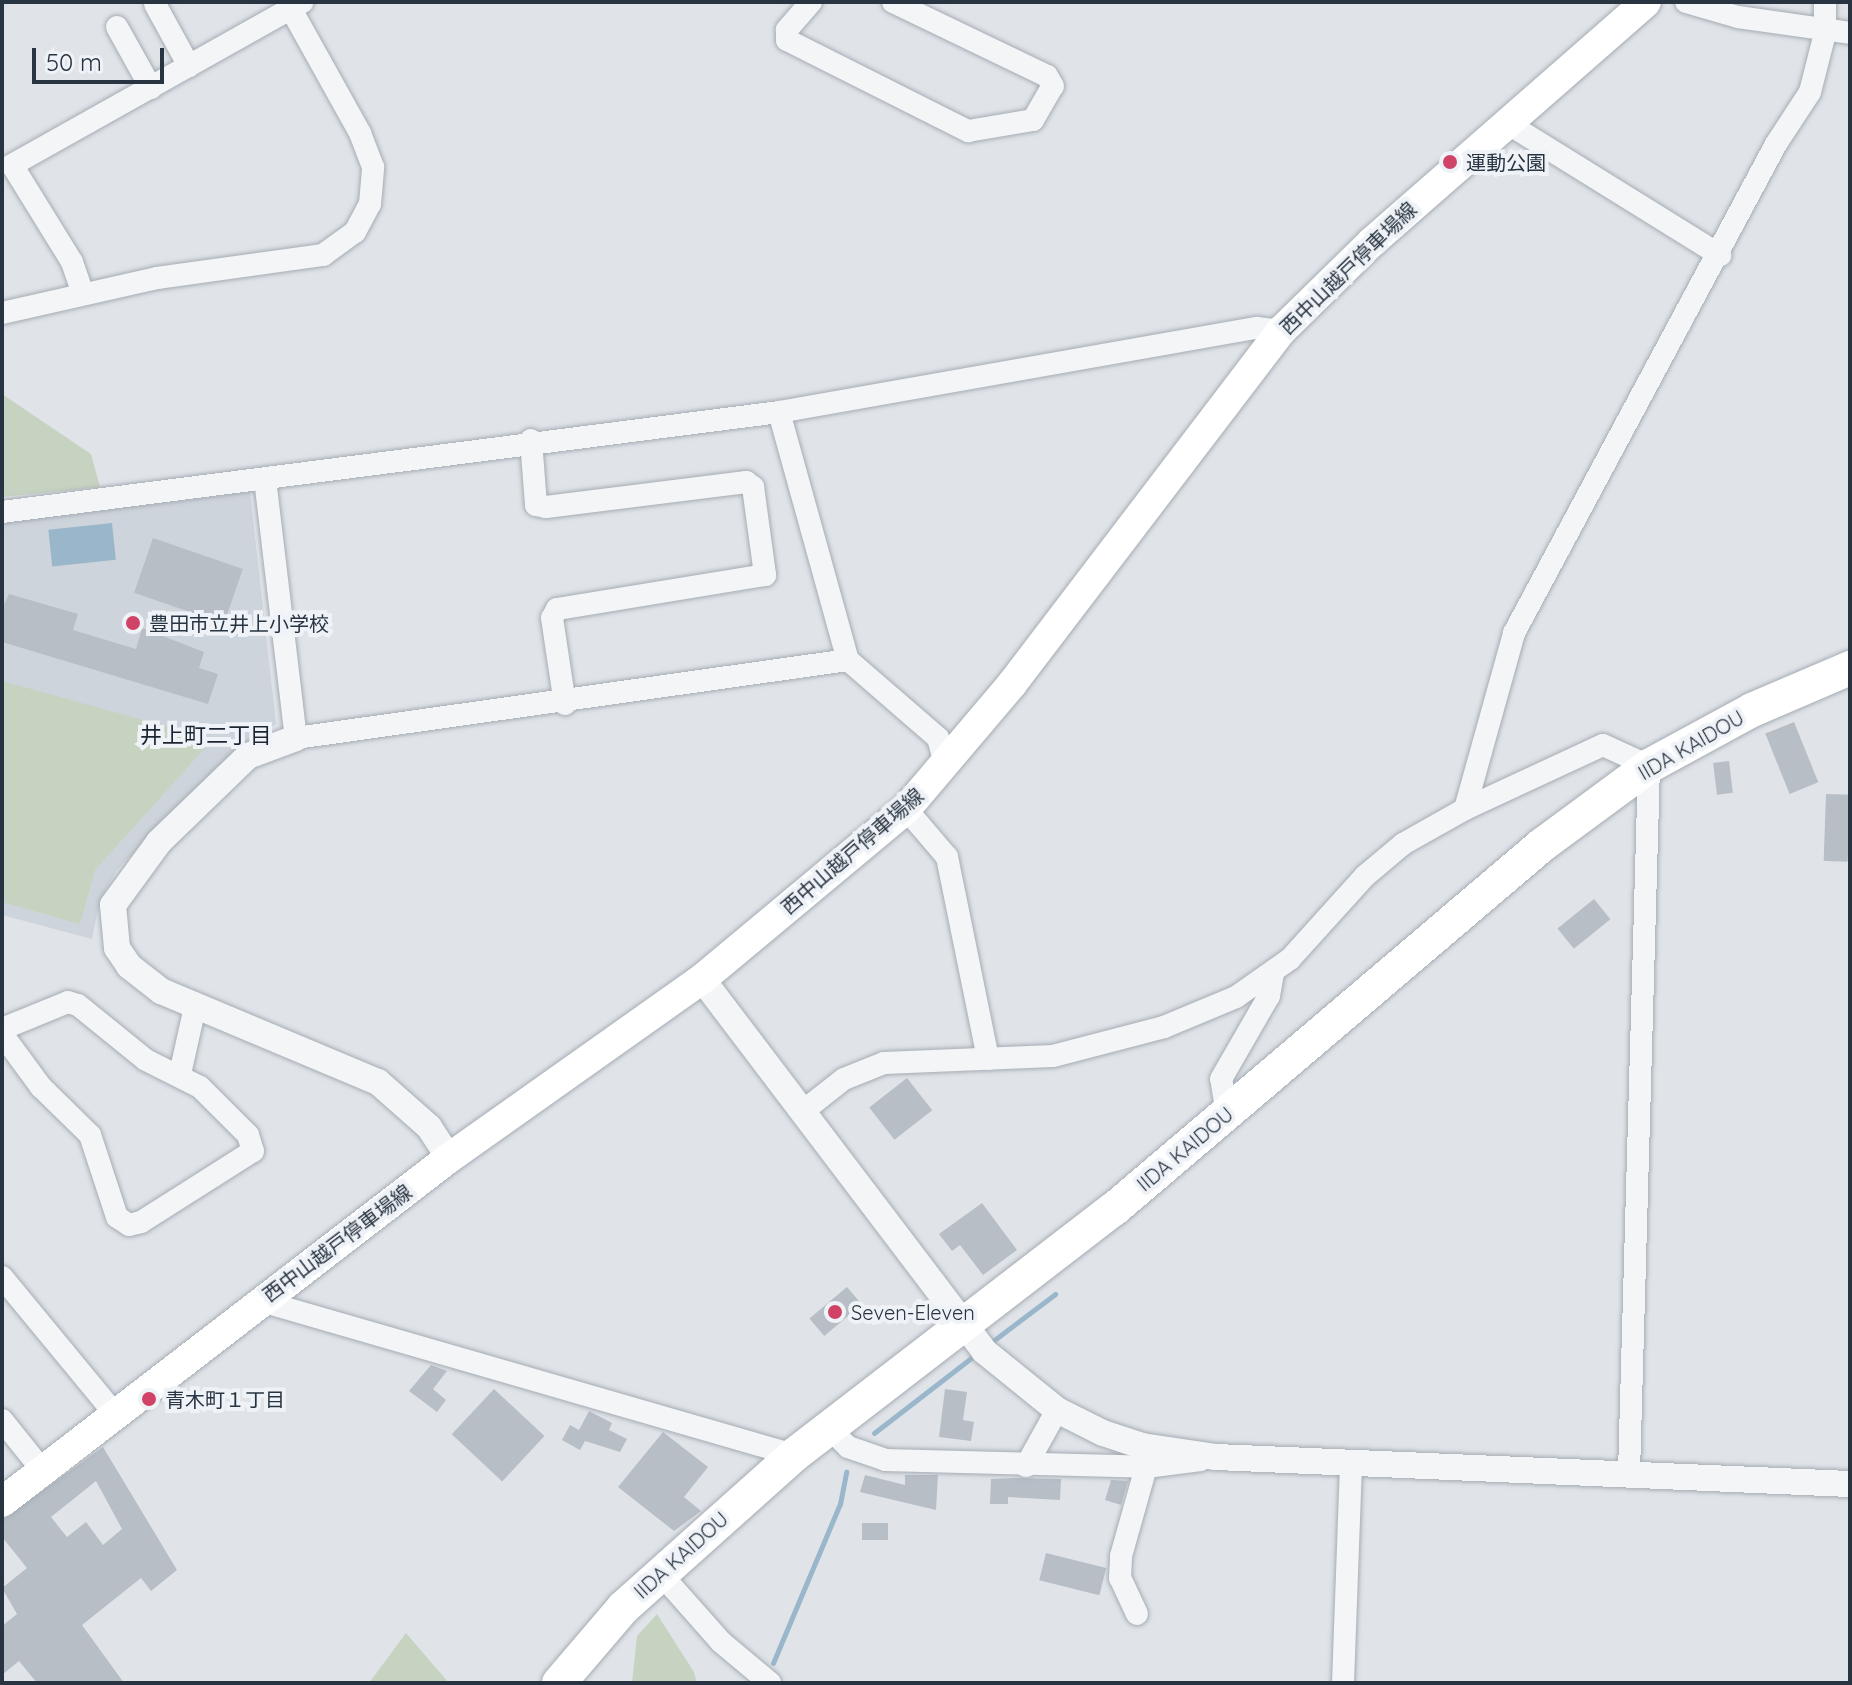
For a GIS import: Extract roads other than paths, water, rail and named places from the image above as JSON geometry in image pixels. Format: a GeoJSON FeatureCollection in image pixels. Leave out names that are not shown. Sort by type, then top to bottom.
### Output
{"type":"FeatureCollection","features":[{"type":"Feature","properties":{"kind":"main road","name":"西中山越戸停車場線"},"geometry":{"type":"LineString","coordinates":[[2,1502],[449,1158],[702,979],[906,809],[946,767],[1281,331],[1507,123],[1646,2]]}},
{"type":"Feature","properties":{"kind":"main road","name":"IIDA KAIDOU"},"geometry":{"type":"LineString","coordinates":[[559,1683],[586,1647],[660,1573],[794,1455],[963,1326],[1227,1115],[1542,845],[1649,766],[1752,710],[1850,668]]}},
{"type":"Feature","properties":{"kind":"street"},"geometry":{"type":"LineString","coordinates":[[811,2],[787,30],[787,40],[968,131],[1033,120],[1053,86],[1047,76],[893,2]]}},
{"type":"Feature","properties":{"kind":"street"},"geometry":{"type":"LineString","coordinates":[[1686,2],[1825,33],[1850,33]]}},
{"type":"Feature","properties":{"kind":"street"},"geometry":{"type":"LineString","coordinates":[[1465,809],[1514,633],[1720,255],[1776,144],[1810,92],[1825,33],[1825,2]]}},
{"type":"Feature","properties":{"kind":"street"},"geometry":{"type":"LineString","coordinates":[[155,4],[189,66]]}},
{"type":"Feature","properties":{"kind":"street"},"geometry":{"type":"LineString","coordinates":[[2,313],[157,278],[323,255],[361,224],[375,179],[368,151],[293,4],[12,165],[72,262],[83,294]]}},
{"type":"Feature","properties":{"kind":"street"},"geometry":{"type":"LineString","coordinates":[[117,27],[151,88]]}},
{"type":"Feature","properties":{"kind":"street"},"geometry":{"type":"LineString","coordinates":[[1507,123],[1720,255]]}},
{"type":"Feature","properties":{"kind":"street"},"geometry":{"type":"LineString","coordinates":[[2,512],[265,479],[531,440],[779,412],[1257,328],[1281,331]]}},
{"type":"Feature","properties":{"kind":"street"},"geometry":{"type":"LineString","coordinates":[[779,412],[848,660],[938,738],[946,767]]}},
{"type":"Feature","properties":{"kind":"street"},"geometry":{"type":"LineString","coordinates":[[531,440],[536,505],[546,507],[746,482],[753,487],[765,575],[557,609],[552,618],[565,704]]}},
{"type":"Feature","properties":{"kind":"street"},"geometry":{"type":"LineString","coordinates":[[265,479],[296,738]]}},
{"type":"Feature","properties":{"kind":"street"},"geometry":{"type":"LineString","coordinates":[[449,1158],[429,1127],[378,1082],[195,1007],[129,966],[117,948],[113,905],[159,842],[248,756],[296,738],[565,704],[848,660]]}},
{"type":"Feature","properties":{"kind":"street"},"geometry":{"type":"LineString","coordinates":[[802,1112],[844,1079],[884,1063],[1053,1056],[1099,1047],[1172,1024],[1236,997],[1273,974],[1365,876],[1403,844],[1465,809],[1603,745],[1649,766],[1629,1473]]}},
{"type":"Feature","properties":{"kind":"street"},"geometry":{"type":"LineString","coordinates":[[906,809],[947,857],[988,1059]]}},
{"type":"Feature","properties":{"kind":"street"},"geometry":{"type":"LineString","coordinates":[[1227,1115],[1221,1079],[1269,996],[1273,974]]}},
{"type":"Feature","properties":{"kind":"street"},"geometry":{"type":"LineString","coordinates":[[702,979],[963,1326],[984,1351],[1057,1410],[1142,1446],[1216,1457],[1850,1484]]}},
{"type":"Feature","properties":{"kind":"street"},"geometry":{"type":"LineString","coordinates":[[68,1002],[146,1060],[180,1074],[248,1135],[253,1151],[141,1222],[129,1225],[117,1217],[90,1135],[41,1087],[2,1032],[68,1002]]}},
{"type":"Feature","properties":{"kind":"street"},"geometry":{"type":"LineString","coordinates":[[180,1074],[195,1007]]}},
{"type":"Feature","properties":{"kind":"street"},"geometry":{"type":"LineString","coordinates":[[2,1277],[114,1413]]}},
{"type":"Feature","properties":{"kind":"street"},"geometry":{"type":"LineString","coordinates":[[261,1301],[794,1455]]}},
{"type":"Feature","properties":{"kind":"street"},"geometry":{"type":"LineString","coordinates":[[1026,1466],[1057,1410]]}},
{"type":"Feature","properties":{"kind":"street"},"geometry":{"type":"LineString","coordinates":[[2,1420],[42,1470]]}},
{"type":"Feature","properties":{"kind":"street"},"geometry":{"type":"LineString","coordinates":[[829,1428],[848,1447],[885,1460],[1146,1467],[1216,1457]]}},
{"type":"Feature","properties":{"kind":"street"},"geometry":{"type":"LineString","coordinates":[[1343,1683],[1351,1463]]}},
{"type":"Feature","properties":{"kind":"street"},"geometry":{"type":"LineString","coordinates":[[1137,1614],[1120,1578],[1121,1556],[1146,1467]]}},
{"type":"Feature","properties":{"kind":"street"},"geometry":{"type":"LineString","coordinates":[[660,1573],[721,1642],[770,1683]]}},
{"type":"Feature","properties":{"kind":"water"},"geometry":{"type":"Polygon","coordinates":[[[112,523],[116,560],[52,566],[48,530],[112,523]]]}},
{"type":"Feature","properties":{"kind":"waterway"},"geometry":{"type":"LineString","coordinates":[[989,1344],[1055,1294]]}},
{"type":"Feature","properties":{"kind":"waterway"},"geometry":{"type":"LineString","coordinates":[[874,1433],[975,1355]]}},
{"type":"Feature","properties":{"kind":"waterway"},"geometry":{"type":"LineString","coordinates":[[773,1663],[840,1504],[846,1472]]}},
{"type":"Feature","properties":{"kind":"place","name":"運動公園"},"geometry":{"type":"Point","coordinates":[1450,162]}},
{"type":"Feature","properties":{"kind":"place","name":"豊田市立井上小学校"},"geometry":{"type":"Point","coordinates":[133,623]}},
{"type":"Feature","properties":{"kind":"place","name":"Seven-Eleven"},"geometry":{"type":"Point","coordinates":[835,1312]}},
{"type":"Feature","properties":{"kind":"place","name":"青木町１丁目"},"geometry":{"type":"Point","coordinates":[149,1399]}},
{"type":"Feature","properties":{"kind":"district","name":"井上町二丁目"},"geometry":{"type":"Point","coordinates":[206,736]}}]}
